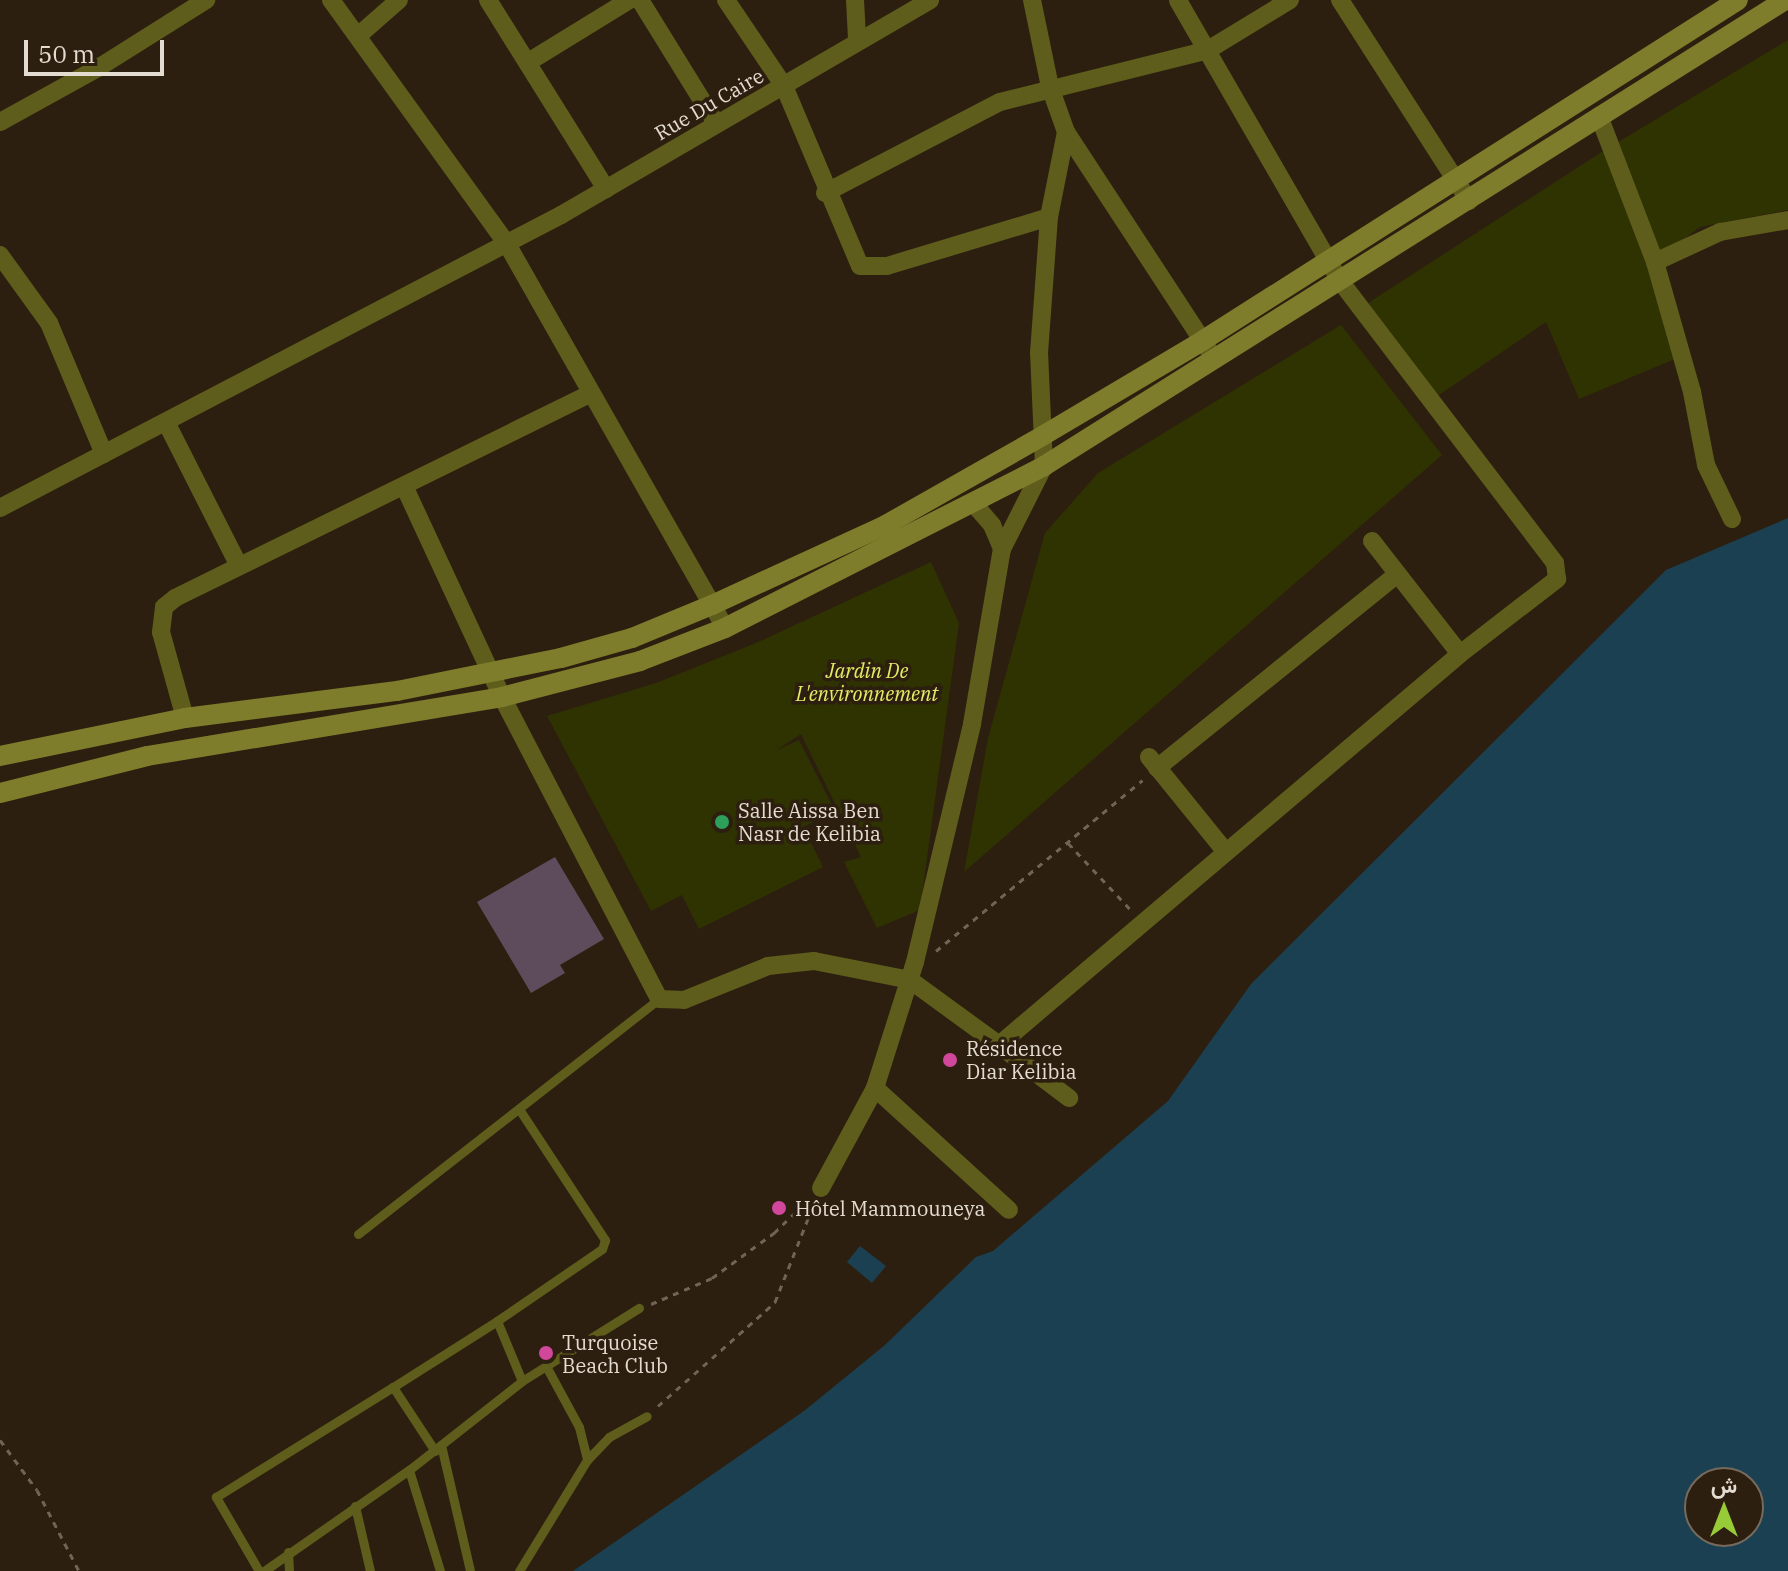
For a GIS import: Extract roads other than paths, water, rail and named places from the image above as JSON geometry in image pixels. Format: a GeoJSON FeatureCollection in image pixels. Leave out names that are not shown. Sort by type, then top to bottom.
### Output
{"type":"FeatureCollection","features":[{"type":"Feature","properties":{"kind":"main road"},"geometry":{"type":"LineString","coordinates":[[0,756],[185,718],[305,706],[490,672],[632,638],[712,605],[884,526],[1044,435],[1202,341],[1738,0]]}},
{"type":"Feature","properties":{"kind":"main road"},"geometry":{"type":"LineString","coordinates":[[0,793],[147,756],[502,697],[640,661],[725,628],[1044,466],[1785,0]]}},
{"type":"Feature","properties":{"kind":"street"},"geometry":{"type":"LineString","coordinates":[[0,122],[98,68],[206,0]]}},
{"type":"Feature","properties":{"kind":"street"},"geometry":{"type":"LineString","coordinates":[[331,0],[507,244],[725,628]]}},
{"type":"Feature","properties":{"kind":"street"},"geometry":{"type":"LineString","coordinates":[[359,35],[399,0]]}},
{"type":"Feature","properties":{"kind":"street"},"geometry":{"type":"LineString","coordinates":[[488,0],[530,61],[606,189]]}},
{"type":"Feature","properties":{"kind":"street"},"geometry":{"type":"LineString","coordinates":[[530,61],[629,0]]}},
{"type":"Feature","properties":{"kind":"street"},"geometry":{"type":"LineString","coordinates":[[640,0],[716,123]]}},
{"type":"Feature","properties":{"kind":"street"},"geometry":{"type":"LineString","coordinates":[[726,0],[784,86],[825,193],[853,255],[869,269],[1049,217]]}},
{"type":"Feature","properties":{"kind":"street"},"geometry":{"type":"LineString","coordinates":[[855,0],[857,39]]}},
{"type":"Feature","properties":{"kind":"street","name":"Rue Du Caire"},"geometry":{"type":"LineString","coordinates":[[0,508],[507,244],[784,86],[857,39],[930,0]]}},
{"type":"Feature","properties":{"kind":"street"},"geometry":{"type":"LineString","coordinates":[[1032,0],[1050,87],[1066,132],[1216,360]]}},
{"type":"Feature","properties":{"kind":"street"},"geometry":{"type":"LineString","coordinates":[[999,1045],[1460,654],[1553,586],[1555,563],[1340,281],[1178,0]]}},
{"type":"Feature","properties":{"kind":"street"},"geometry":{"type":"LineString","coordinates":[[825,193],[1000,102],[1050,87],[1208,50],[1290,0]]}},
{"type":"Feature","properties":{"kind":"street"},"geometry":{"type":"LineString","coordinates":[[1340,0],[1469,201]]}},
{"type":"Feature","properties":{"kind":"street"},"geometry":{"type":"LineString","coordinates":[[1599,116],[1655,262],[1692,392],[1706,465],[1732,519]]}},
{"type":"Feature","properties":{"kind":"street"},"geometry":{"type":"LineString","coordinates":[[821,1188],[875,1088],[912,971],[972,724],[1002,549],[1044,466],[1039,353],[1049,217],[1066,132]]}},
{"type":"Feature","properties":{"kind":"street"},"geometry":{"type":"LineString","coordinates":[[1655,262],[1720,232],[1788,220]]}},
{"type":"Feature","properties":{"kind":"street"},"geometry":{"type":"LineString","coordinates":[[0,255],[49,323],[104,454]]}},
{"type":"Feature","properties":{"kind":"street"},"geometry":{"type":"LineString","coordinates":[[185,718],[161,632],[164,607],[239,566],[405,488],[590,394]]}},
{"type":"Feature","properties":{"kind":"street"},"geometry":{"type":"LineString","coordinates":[[166,422],[239,566]]}},
{"type":"Feature","properties":{"kind":"street"},"geometry":{"type":"LineString","coordinates":[[405,488],[502,697],[659,999],[684,1000],[792,961],[912,971],[999,1045],[1069,1098]]}},
{"type":"Feature","properties":{"kind":"street"},"geometry":{"type":"LineString","coordinates":[[973,503],[992,525],[1002,549]]}},
{"type":"Feature","properties":{"kind":"street"},"geometry":{"type":"LineString","coordinates":[[1372,541],[1460,654]]}},
{"type":"Feature","properties":{"kind":"street"},"geometry":{"type":"LineString","coordinates":[[1226,852],[1153,763],[1396,575]]}},
{"type":"Feature","properties":{"kind":"street"},"geometry":{"type":"LineString","coordinates":[[875,1088],[1009,1210]]}},
{"type":"Feature","properties":{"kind":"lane"},"geometry":{"type":"LineString","coordinates":[[358,1234],[659,999]]}},
{"type":"Feature","properties":{"kind":"lane"},"geometry":{"type":"LineString","coordinates":[[519,1109],[605,1240],[602,1249],[497,1321],[216,1497],[261,1571],[409,1470],[522,1381],[639,1308]]}},
{"type":"Feature","properties":{"kind":"lane"},"geometry":{"type":"LineString","coordinates":[[497,1321],[522,1381]]}},
{"type":"Feature","properties":{"kind":"lane"},"geometry":{"type":"LineString","coordinates":[[547,1368],[579,1427],[587,1460]]}},
{"type":"Feature","properties":{"kind":"lane"},"geometry":{"type":"LineString","coordinates":[[393,1387],[438,1448],[470,1571]]}},
{"type":"Feature","properties":{"kind":"lane"},"geometry":{"type":"LineString","coordinates":[[519,1571],[587,1460],[609,1437],[647,1416]]}},
{"type":"Feature","properties":{"kind":"lane"},"geometry":{"type":"LineString","coordinates":[[409,1470],[440,1571]]}},
{"type":"Feature","properties":{"kind":"lane"},"geometry":{"type":"LineString","coordinates":[[355,1506],[370,1571]]}},
{"type":"Feature","properties":{"kind":"lane"},"geometry":{"type":"LineString","coordinates":[[288,1552],[289,1571]]}},
{"type":"Feature","properties":{"kind":"water"},"geometry":{"type":"Polygon","coordinates":[[[1788,518],[1788,1571],[573,1571],[804,1411],[885,1345],[976,1257],[993,1251],[1168,1101],[1251,984],[1666,570],[1788,518]]]}},
{"type":"Feature","properties":{"kind":"water"},"geometry":{"type":"Polygon","coordinates":[[[860,1246],[886,1266],[872,1283],[847,1262],[860,1246]]]}},
{"type":"Feature","properties":{"kind":"place","name":"Salle Aissa Ben Nasr de Kelibia"},"geometry":{"type":"Point","coordinates":[722,822]}},
{"type":"Feature","properties":{"kind":"place","name":"Résidence Diar Kelibia"},"geometry":{"type":"Point","coordinates":[950,1060]}},
{"type":"Feature","properties":{"kind":"place","name":"Hôtel Mammouneya"},"geometry":{"type":"Point","coordinates":[779,1208]}},
{"type":"Feature","properties":{"kind":"place","name":"Turquoise Beach Club"},"geometry":{"type":"Point","coordinates":[546,1353]}},
{"type":"Feature","properties":{"kind":"park label","name":"Jardin De L'environnement"},"geometry":{"type":"Point","coordinates":[867,682]}}]}
